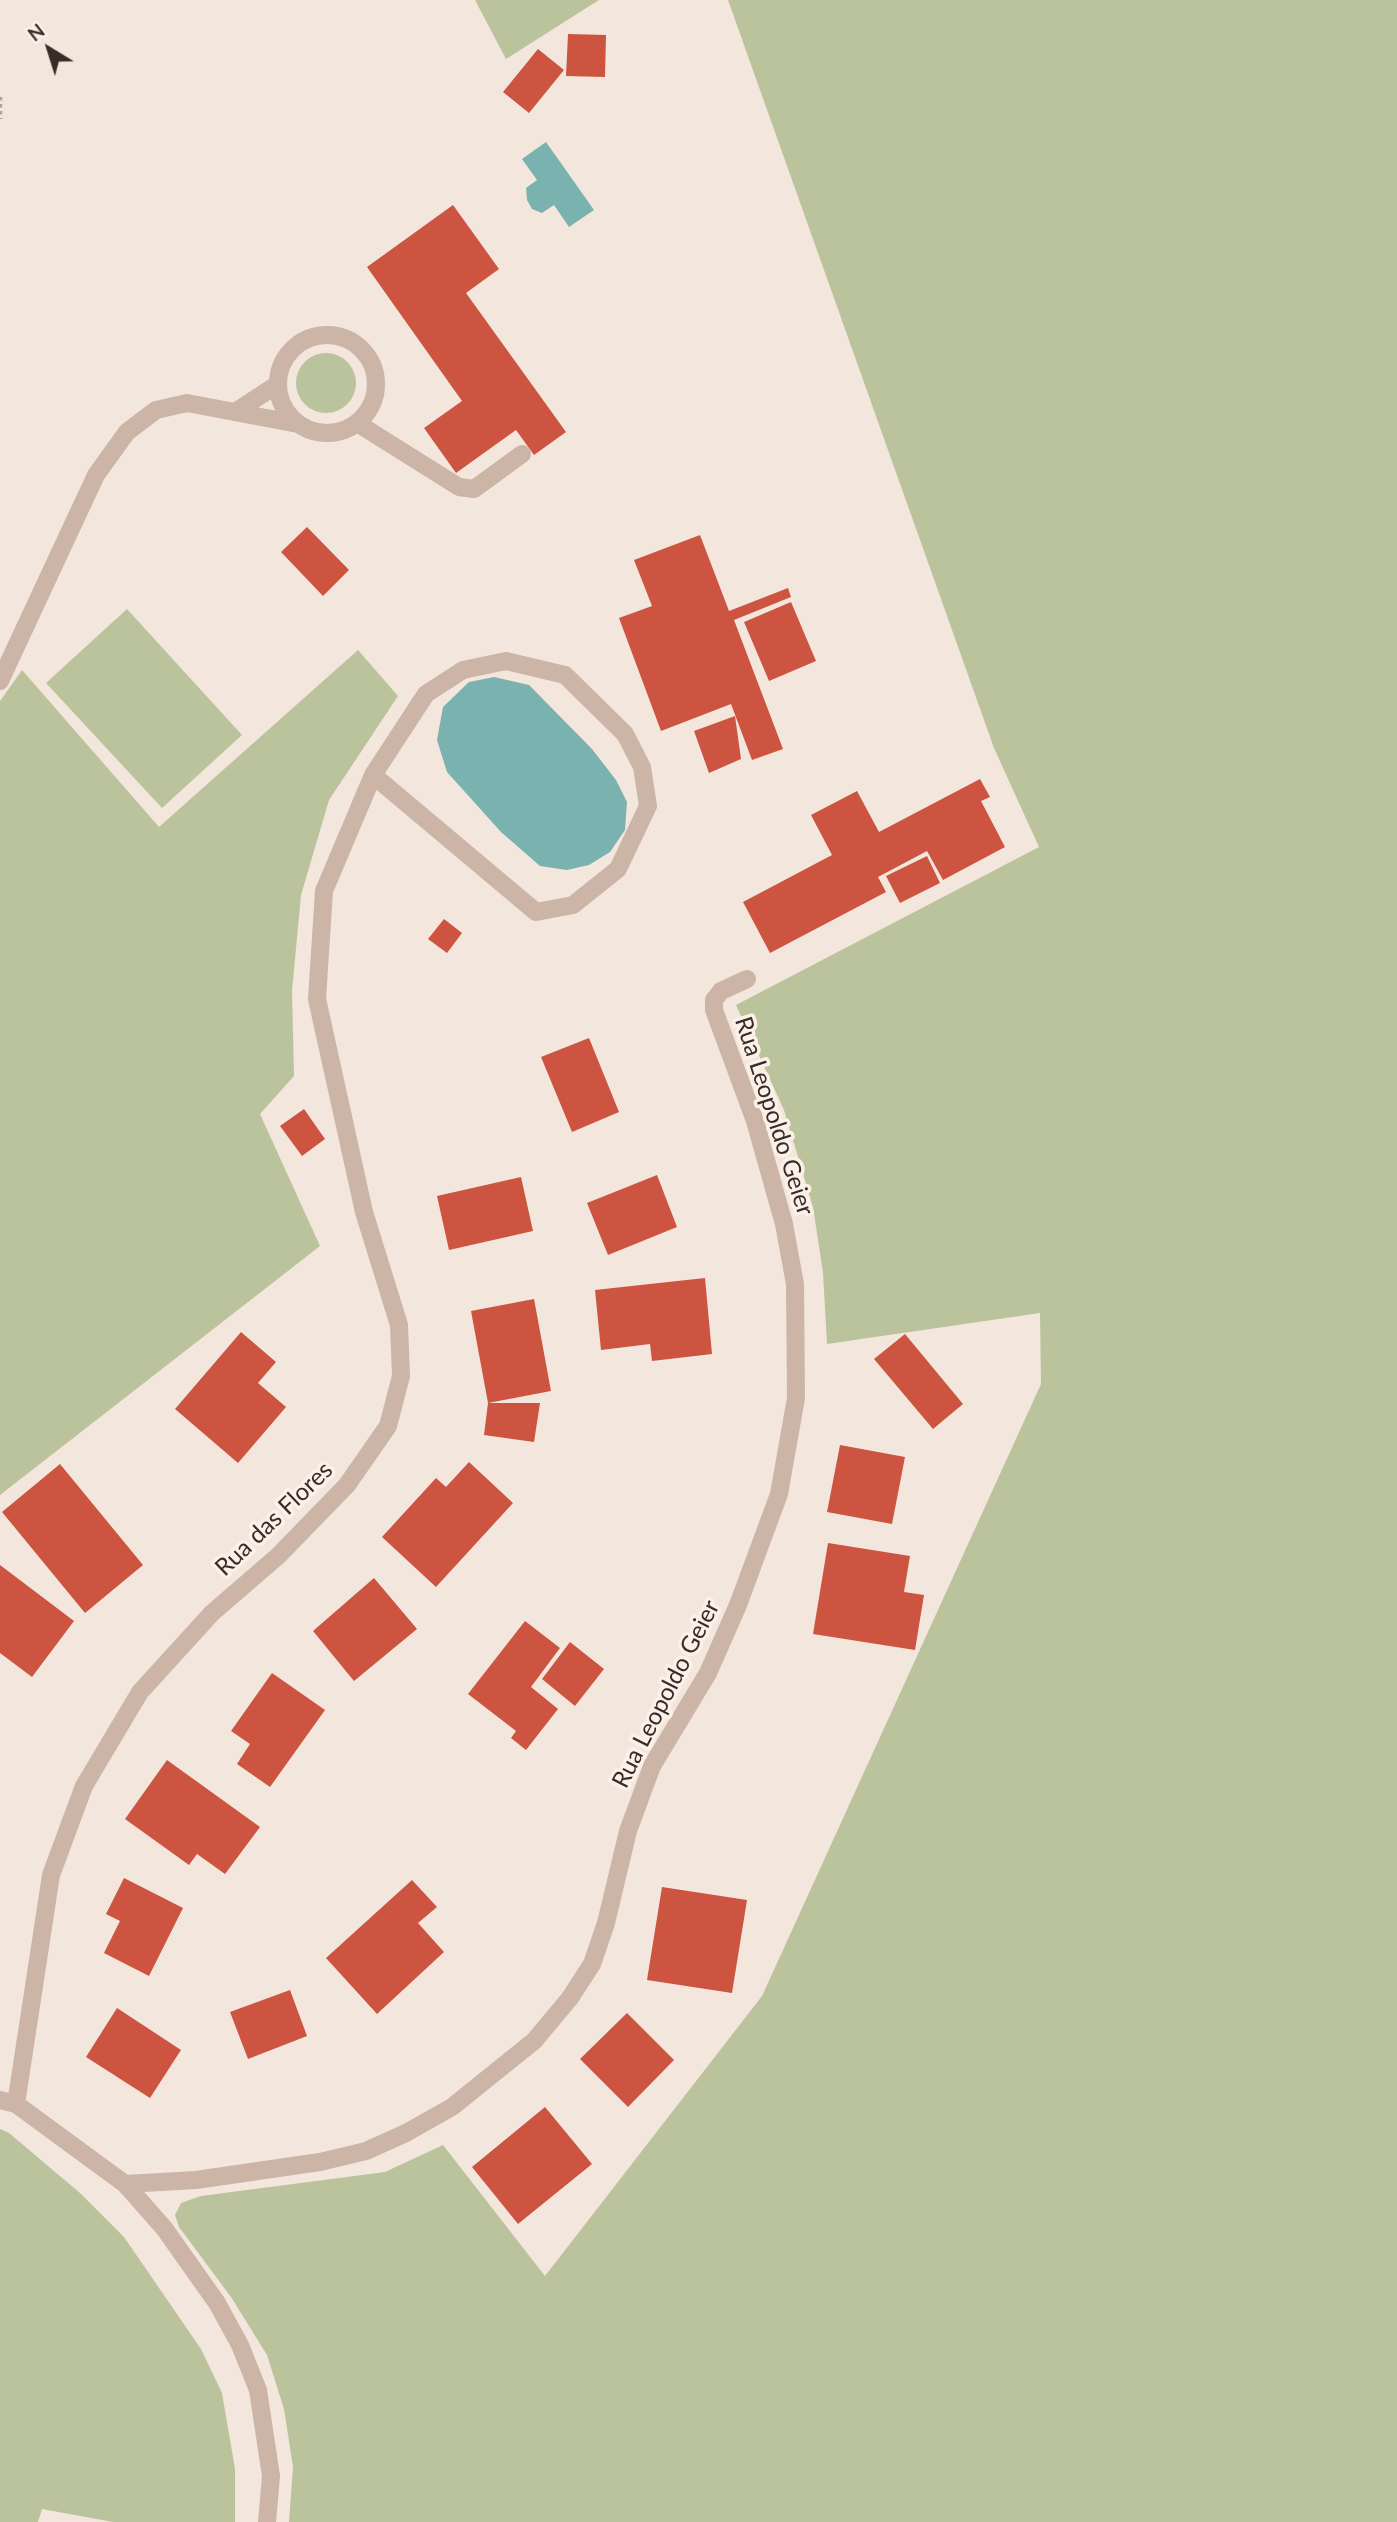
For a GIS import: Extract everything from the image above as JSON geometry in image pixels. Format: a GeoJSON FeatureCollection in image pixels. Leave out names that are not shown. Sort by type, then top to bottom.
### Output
{"type":"FeatureCollection","features":[{"type":"Feature","properties":{"kind":"street"},"geometry":{"type":"LineString","coordinates":[[0,681],[96,475],[127,432],[156,410],[187,403],[299,424],[328,433],[357,423],[369,410],[375,394],[376,378],[371,361],[361,348],[347,338],[330,334],[313,336],[298,344],[280,369],[278,384],[288,413],[299,424]]}},
{"type":"Feature","properties":{"kind":"street"},"geometry":{"type":"LineString","coordinates":[[235,412],[278,384]]}},
{"type":"Feature","properties":{"kind":"street"},"geometry":{"type":"LineString","coordinates":[[357,423],[459,487],[474,489],[522,454]]}},
{"type":"Feature","properties":{"kind":"street"},"geometry":{"type":"LineString","coordinates":[[506,661],[565,675],[625,734],[642,767],[648,806],[618,869],[573,905],[536,912],[373,775],[426,694],[463,670],[506,661]]}},
{"type":"Feature","properties":{"kind":"street","name":"Rua das Flores"},"geometry":{"type":"LineString","coordinates":[[8,2102],[51,1875],[84,1786],[140,1692],[212,1613],[278,1556],[347,1485],[388,1426],[401,1376],[399,1325],[364,1212],[317,999],[324,891],[373,775]]}},
{"type":"Feature","properties":{"kind":"street","name":"Rua Leopoldo Geier"},"geometry":{"type":"LineString","coordinates":[[125,2184],[197,2180],[320,2162],[366,2151],[406,2133],[462,2099],[534,2041],[570,1998],[592,1964],[606,1923],[628,1831],[652,1766],[708,1673],[738,1605],[779,1494],[796,1398],[795,1284],[784,1224],[755,1121],[714,1010],[714,1000],[721,991],[747,979]]}},
{"type":"Feature","properties":{"kind":"street"},"geometry":{"type":"LineString","coordinates":[[8,2102],[125,2184],[164,2228],[193,2268],[240,2345],[258,2390],[271,2476],[267,2522]]}},
{"type":"Feature","properties":{"kind":"path"},"geometry":{"type":"LineString","coordinates":[[0,97],[0,119]]}},
{"type":"Feature","properties":{"kind":"green space"},"geometry":{"type":"Polygon","coordinates":[[[475,0],[599,0],[506,59],[475,0]]]}},
{"type":"Feature","properties":{"kind":"green space"},"geometry":{"type":"Polygon","coordinates":[[[728,0],[1397,0],[1397,2522],[289,2522],[293,2467],[284,2409],[267,2355],[231,2297],[179,2227],[175,2215],[181,2203],[201,2196],[385,2172],[443,2145],[545,2276],[762,1996],[1041,1384],[1040,1313],[827,1344],[823,1273],[813,1207],[784,1110],[736,1005],[1039,847],[994,748],[728,0]]]}},
{"type":"Feature","properties":{"kind":"green space"},"geometry":{"type":"Polygon","coordinates":[[[320,353],[332,353],[351,366],[356,383],[354,395],[343,408],[332,413],[320,413],[301,400],[296,389],[296,377],[309,358],[320,353]]]}},
{"type":"Feature","properties":{"kind":"green space"},"geometry":{"type":"Polygon","coordinates":[[[127,609],[242,735],[162,808],[46,683],[127,609]]]}},
{"type":"Feature","properties":{"kind":"green space"},"geometry":{"type":"Polygon","coordinates":[[[358,650],[398,696],[329,800],[301,895],[292,991],[294,1076],[260,1114],[320,1246],[0,1495],[0,701],[22,670],[159,827],[358,650]]]}},
{"type":"Feature","properties":{"kind":"green space"},"geometry":{"type":"Polygon","coordinates":[[[0,2129],[9,2133],[80,2193],[124,2237],[201,2349],[222,2393],[235,2469],[235,2522],[113,2522],[42,2509],[38,2522],[0,2522],[0,2129]]]}},
{"type":"Feature","properties":{"kind":"water"},"geometry":{"type":"Polygon","coordinates":[[[546,142],[594,210],[569,227],[554,205],[542,213],[532,209],[527,200],[526,188],[537,180],[522,159],[546,142]]]}},
{"type":"Feature","properties":{"kind":"water"},"geometry":{"type":"Polygon","coordinates":[[[494,677],[529,685],[592,749],[616,780],[627,802],[625,830],[610,852],[589,865],[567,870],[540,866],[501,832],[447,772],[437,740],[443,707],[469,682],[494,677]]]}},
{"type":"Feature","properties":{"kind":"building"},"geometry":{"type":"Polygon","coordinates":[[[568,34],[606,35],[605,77],[566,76],[568,34]]]}},
{"type":"Feature","properties":{"kind":"building"},"geometry":{"type":"Polygon","coordinates":[[[538,49],[564,70],[529,113],[503,92],[538,49]]]}},
{"type":"Feature","properties":{"kind":"building"},"geometry":{"type":"Polygon","coordinates":[[[453,205],[499,269],[466,293],[566,432],[534,455],[516,430],[456,473],[424,428],[462,401],[367,267],[453,205]]]}},
{"type":"Feature","properties":{"kind":"building"},"geometry":{"type":"Polygon","coordinates":[[[307,527],[349,570],[323,596],[281,552],[307,527]]]}},
{"type":"Feature","properties":{"kind":"building"},"geometry":{"type":"Polygon","coordinates":[[[700,535],[729,611],[788,588],[791,597],[734,620],[783,749],[752,760],[731,704],[661,731],[619,618],[652,606],[634,560],[700,535]]]}},
{"type":"Feature","properties":{"kind":"building"},"geometry":{"type":"Polygon","coordinates":[[[791,602],[816,661],[769,681],[744,622],[791,602]]]}},
{"type":"Feature","properties":{"kind":"building"},"geometry":{"type":"Polygon","coordinates":[[[735,716],[741,759],[709,773],[694,731],[735,716]]]}},
{"type":"Feature","properties":{"kind":"building"},"geometry":{"type":"Polygon","coordinates":[[[980,779],[990,797],[981,801],[1005,847],[943,880],[927,851],[878,877],[886,892],[770,953],[743,902],[832,855],[811,815],[857,791],[879,832],[980,779]]]}},
{"type":"Feature","properties":{"kind":"building"},"geometry":{"type":"Polygon","coordinates":[[[927,856],[940,883],[900,903],[886,876],[927,856]]]}},
{"type":"Feature","properties":{"kind":"building"},"geometry":{"type":"Polygon","coordinates":[[[444,919],[462,933],[447,953],[428,939],[444,919]]]}},
{"type":"Feature","properties":{"kind":"building"},"geometry":{"type":"Polygon","coordinates":[[[589,1038],[619,1112],[572,1132],[541,1057],[589,1038]]]}},
{"type":"Feature","properties":{"kind":"building"},"geometry":{"type":"Polygon","coordinates":[[[304,1109],[325,1139],[302,1156],[280,1126],[304,1109]]]}},
{"type":"Feature","properties":{"kind":"building"},"geometry":{"type":"Polygon","coordinates":[[[657,1175],[677,1227],[608,1255],[587,1203],[657,1175]]]}},
{"type":"Feature","properties":{"kind":"building"},"geometry":{"type":"Polygon","coordinates":[[[521,1177],[533,1231],[449,1250],[437,1196],[521,1177]]]}},
{"type":"Feature","properties":{"kind":"building"},"geometry":{"type":"Polygon","coordinates":[[[705,1278],[712,1354],[652,1361],[650,1344],[601,1350],[595,1290],[705,1278]]]}},
{"type":"Feature","properties":{"kind":"building"},"geometry":{"type":"Polygon","coordinates":[[[534,1299],[551,1391],[488,1403],[471,1311],[534,1299]]]}},
{"type":"Feature","properties":{"kind":"building"},"geometry":{"type":"Polygon","coordinates":[[[241,1332],[276,1362],[258,1383],[286,1407],[238,1463],[175,1409],[241,1332]]]}},
{"type":"Feature","properties":{"kind":"building"},"geometry":{"type":"Polygon","coordinates":[[[905,1334],[963,1404],[933,1429],[874,1359],[905,1334]]]}},
{"type":"Feature","properties":{"kind":"building"},"geometry":{"type":"Polygon","coordinates":[[[488,1403],[540,1403],[534,1442],[484,1435],[488,1403]]]}},
{"type":"Feature","properties":{"kind":"building"},"geometry":{"type":"Polygon","coordinates":[[[840,1445],[905,1457],[892,1524],[827,1512],[840,1445]]]}},
{"type":"Feature","properties":{"kind":"building"},"geometry":{"type":"Polygon","coordinates":[[[469,1462],[513,1503],[436,1587],[382,1537],[436,1478],[446,1487],[469,1462]]]}},
{"type":"Feature","properties":{"kind":"building"},"geometry":{"type":"Polygon","coordinates":[[[60,1464],[143,1565],[85,1613],[2,1512],[60,1464]]]}},
{"type":"Feature","properties":{"kind":"building"},"geometry":{"type":"Polygon","coordinates":[[[828,1543],[910,1556],[904,1592],[924,1595],[915,1650],[813,1634],[828,1543]]]}},
{"type":"Feature","properties":{"kind":"building"},"geometry":{"type":"Polygon","coordinates":[[[0,1565],[74,1621],[32,1677],[0,1653],[0,1565]]]}},
{"type":"Feature","properties":{"kind":"building"},"geometry":{"type":"Polygon","coordinates":[[[374,1578],[417,1629],[354,1681],[313,1631],[374,1578]]]}},
{"type":"Feature","properties":{"kind":"building"},"geometry":{"type":"Polygon","coordinates":[[[525,1621],[560,1648],[531,1687],[558,1709],[526,1750],[511,1738],[516,1731],[468,1694],[525,1621]]]}},
{"type":"Feature","properties":{"kind":"building"},"geometry":{"type":"Polygon","coordinates":[[[570,1642],[604,1669],[575,1706],[542,1679],[570,1642]]]}},
{"type":"Feature","properties":{"kind":"building"},"geometry":{"type":"Polygon","coordinates":[[[272,1673],[325,1710],[270,1787],[237,1764],[250,1744],[231,1731],[272,1673]]]}},
{"type":"Feature","properties":{"kind":"building"},"geometry":{"type":"Polygon","coordinates":[[[167,1760],[260,1827],[225,1874],[197,1854],[189,1865],[125,1819],[167,1760]]]}},
{"type":"Feature","properties":{"kind":"building"},"geometry":{"type":"Polygon","coordinates":[[[124,1878],[183,1908],[149,1976],[104,1953],[120,1921],[106,1914],[124,1878]]]}},
{"type":"Feature","properties":{"kind":"building"},"geometry":{"type":"Polygon","coordinates":[[[412,1880],[437,1907],[418,1923],[444,1952],[377,2014],[326,1958],[412,1880]]]}},
{"type":"Feature","properties":{"kind":"building"},"geometry":{"type":"Polygon","coordinates":[[[662,1887],[747,1900],[732,1993],[647,1980],[662,1887]]]}},
{"type":"Feature","properties":{"kind":"building"},"geometry":{"type":"Polygon","coordinates":[[[290,1990],[307,2036],[248,2059],[230,2012],[290,1990]]]}},
{"type":"Feature","properties":{"kind":"building"},"geometry":{"type":"Polygon","coordinates":[[[117,2008],[181,2050],[150,2098],[86,2057],[117,2008]]]}},
{"type":"Feature","properties":{"kind":"building"},"geometry":{"type":"Polygon","coordinates":[[[627,2013],[674,2060],[628,2107],[580,2059],[627,2013]]]}},
{"type":"Feature","properties":{"kind":"building"},"geometry":{"type":"Polygon","coordinates":[[[545,2107],[592,2164],[518,2224],[472,2167],[545,2107]]]}}]}
